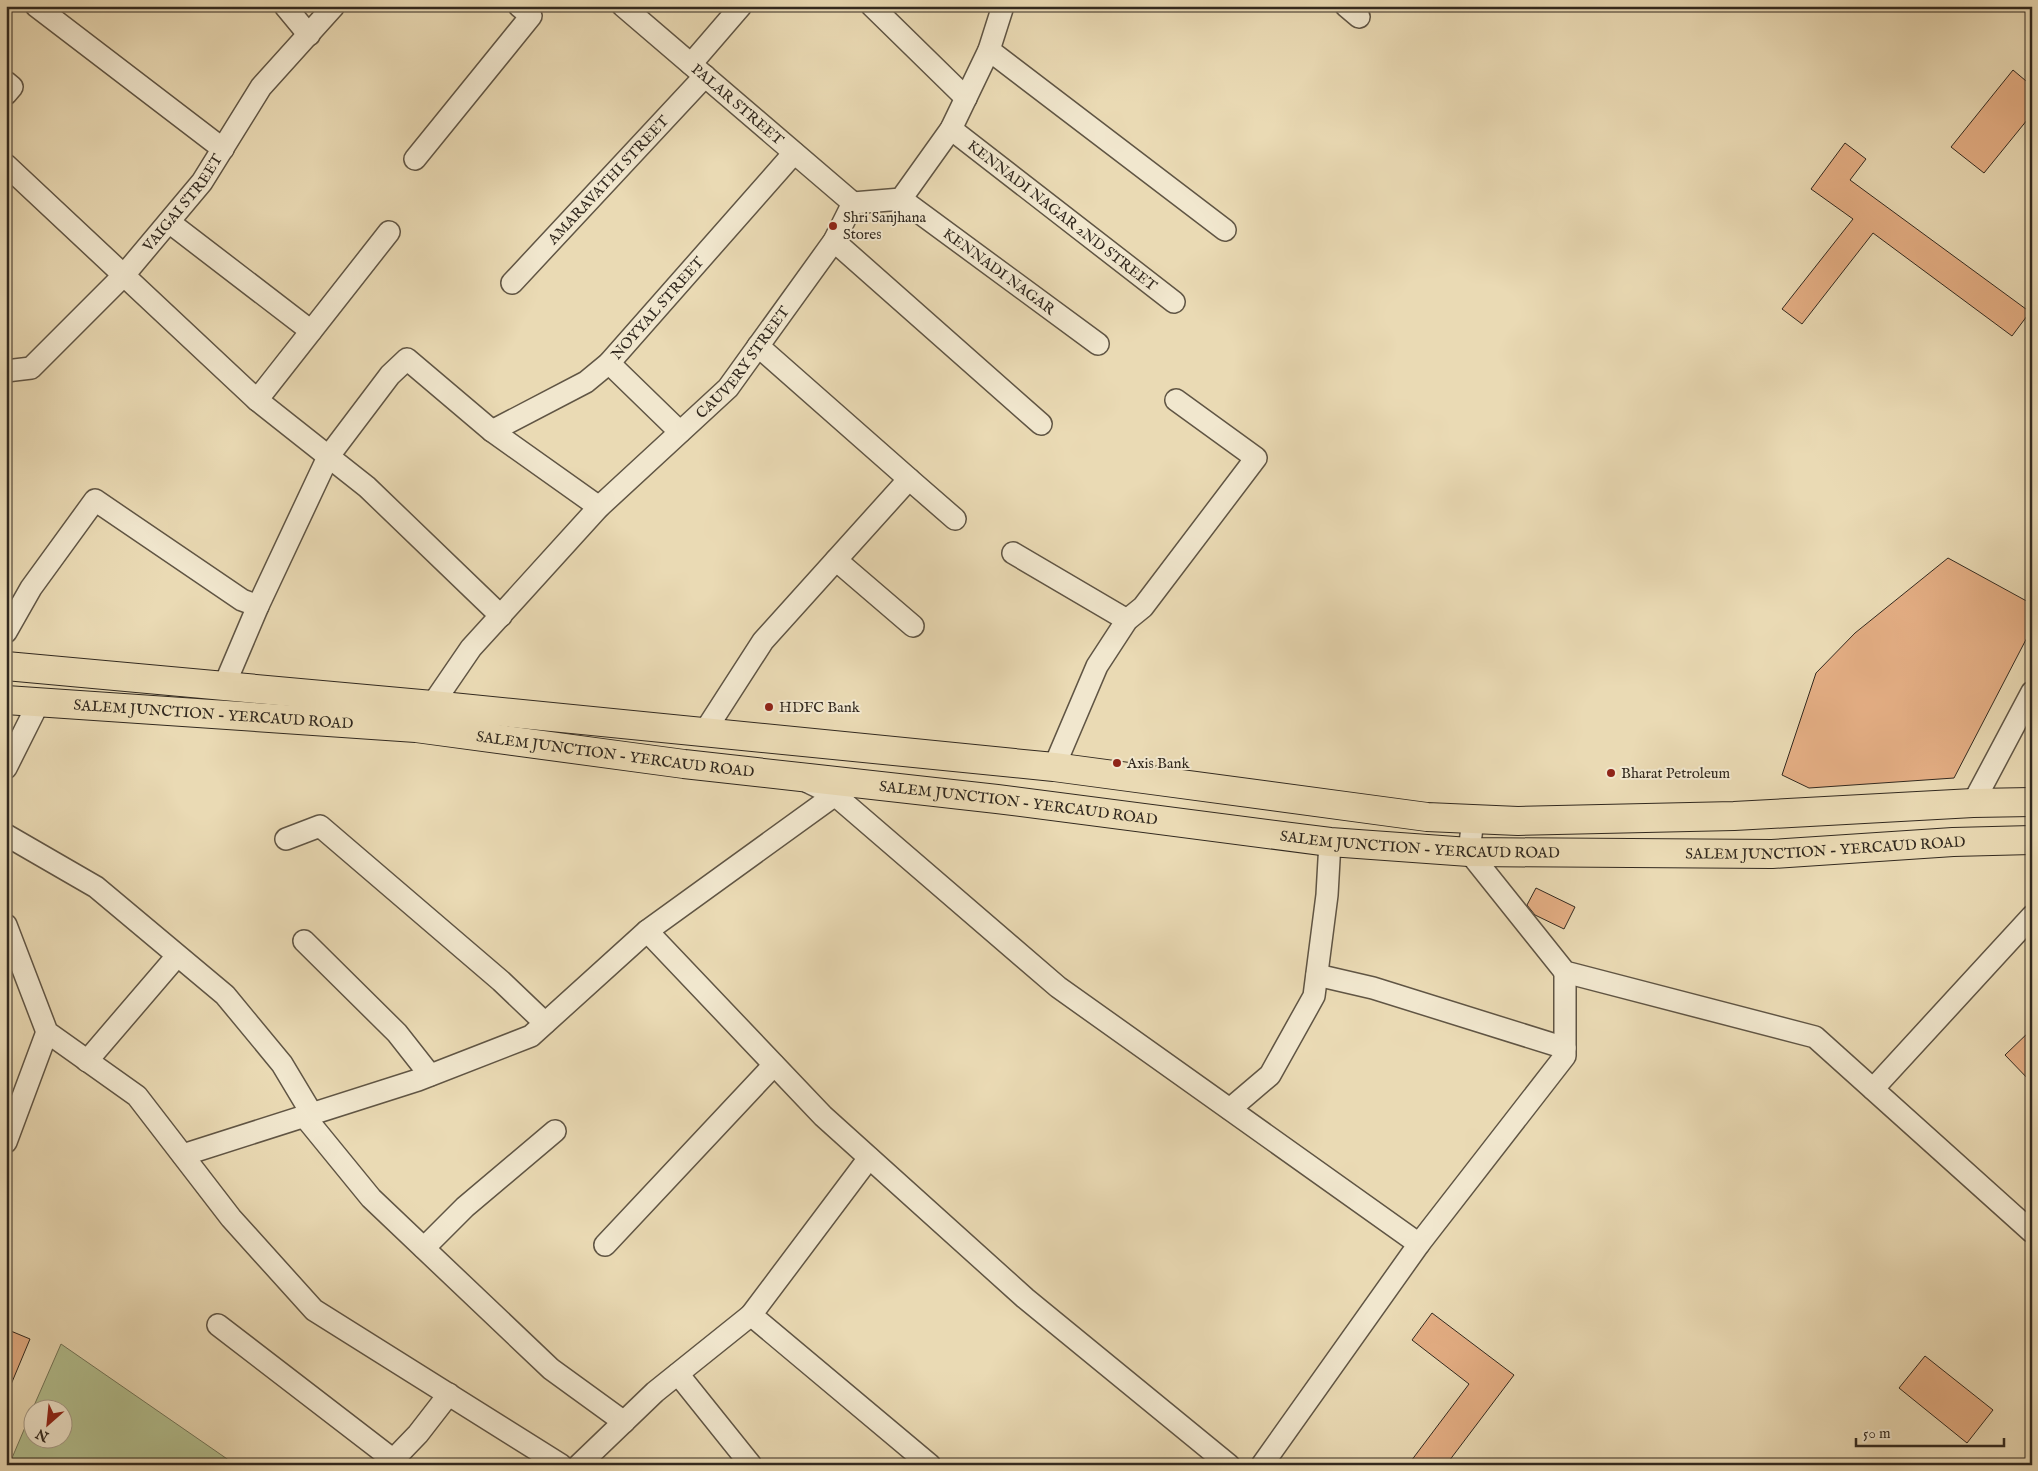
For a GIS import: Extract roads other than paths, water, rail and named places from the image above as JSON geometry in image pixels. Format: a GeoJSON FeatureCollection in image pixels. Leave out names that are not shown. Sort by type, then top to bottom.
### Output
{"type":"FeatureCollection","features":[{"type":"Feature","properties":{"kind":"main road"},"geometry":{"type":"LineString","coordinates":[[6,666],[705,731],[1054,767],[1427,817],[1518,821],[1734,816],[1973,803],[2032,802]]}},
{"type":"Feature","properties":{"kind":"main road","name":"SALEM JUNCTION - YERCAUD ROAD"},"geometry":{"type":"LineString","coordinates":[[6,700],[416,728],[684,764],[801,776],[1330,842],[1470,852],[1772,854],[1953,842],[2032,840]]}},
{"type":"Feature","properties":{"kind":"main road"},"geometry":{"type":"LineString","coordinates":[[801,776],[812,742]]}},
{"type":"Feature","properties":{"kind":"street"},"geometry":{"type":"LineString","coordinates":[[36,6],[223,148]]}},
{"type":"Feature","properties":{"kind":"street"},"geometry":{"type":"LineString","coordinates":[[285,6],[309,35]]}},
{"type":"Feature","properties":{"kind":"street","name":"VAIGAI STREET"},"geometry":{"type":"LineString","coordinates":[[10,366],[31,368],[124,275],[202,182],[261,88],[334,6]]}},
{"type":"Feature","properties":{"kind":"street"},"geometry":{"type":"LineString","coordinates":[[415,159],[531,16],[519,6]]}},
{"type":"Feature","properties":{"kind":"street","name":"PALAR STREET"},"geometry":{"type":"LineString","coordinates":[[623,6],[853,203]]}},
{"type":"Feature","properties":{"kind":"street","name":"AMARAVATHI STREET"},"geometry":{"type":"LineString","coordinates":[[512,283],[698,70],[741,6]]}},
{"type":"Feature","properties":{"kind":"street"},"geometry":{"type":"LineString","coordinates":[[872,6],[966,98]]}},
{"type":"Feature","properties":{"kind":"street"},"geometry":{"type":"LineString","coordinates":[[853,203],[901,199],[951,129],[988,50],[1003,6]]}},
{"type":"Feature","properties":{"kind":"street"},"geometry":{"type":"LineString","coordinates":[[988,50],[1225,230]]}},
{"type":"Feature","properties":{"kind":"street"},"geometry":{"type":"LineString","coordinates":[[6,82],[12,87],[6,94]]}},
{"type":"Feature","properties":{"kind":"street","name":"KENNADI NAGAR 2ND STREET"},"geometry":{"type":"LineString","coordinates":[[951,129],[1174,302]]}},
{"type":"Feature","properties":{"kind":"street","name":"NOYYAL STREET"},"geometry":{"type":"LineString","coordinates":[[492,431],[586,382],[609,363],[794,153]]}},
{"type":"Feature","properties":{"kind":"street"},"geometry":{"type":"LineString","coordinates":[[6,165],[257,400],[368,487],[501,616]]}},
{"type":"Feature","properties":{"kind":"street","name":"KENNADI NAGAR"},"geometry":{"type":"LineString","coordinates":[[901,199],[1098,344]]}},
{"type":"Feature","properties":{"kind":"street","name":"CAUVERY STREET"},"geometry":{"type":"LineString","coordinates":[[432,705],[471,648],[599,507],[728,388],[834,241],[853,203]]}},
{"type":"Feature","properties":{"kind":"street"},"geometry":{"type":"LineString","coordinates":[[169,222],[311,331]]}},
{"type":"Feature","properties":{"kind":"street"},"geometry":{"type":"LineString","coordinates":[[257,400],[389,232]]}},
{"type":"Feature","properties":{"kind":"street"},"geometry":{"type":"LineString","coordinates":[[834,241],[1041,424]]}},
{"type":"Feature","properties":{"kind":"street"},"geometry":{"type":"LineString","coordinates":[[758,346],[955,519]]}},
{"type":"Feature","properties":{"kind":"street"},"geometry":{"type":"LineString","coordinates":[[224,686],[258,606],[328,457],[390,375],[407,359],[492,431],[599,507]]}},
{"type":"Feature","properties":{"kind":"street"},"geometry":{"type":"LineString","coordinates":[[609,363],[680,432]]}},
{"type":"Feature","properties":{"kind":"street"},"geometry":{"type":"LineString","coordinates":[[1054,767],[1097,666],[1127,620],[1143,607],[1256,458],[1176,400]]}},
{"type":"Feature","properties":{"kind":"street"},"geometry":{"type":"LineString","coordinates":[[705,731],[763,640],[909,479]]}},
{"type":"Feature","properties":{"kind":"street"},"geometry":{"type":"LineString","coordinates":[[6,632],[31,588],[96,500],[242,600],[258,606]]}},
{"type":"Feature","properties":{"kind":"street"},"geometry":{"type":"LineString","coordinates":[[1013,552],[1127,620]]}},
{"type":"Feature","properties":{"kind":"street"},"geometry":{"type":"LineString","coordinates":[[836,560],[913,626]]}},
{"type":"Feature","properties":{"kind":"street"},"geometry":{"type":"LineString","coordinates":[[1973,803],[2032,692]]}},
{"type":"Feature","properties":{"kind":"street"},"geometry":{"type":"LineString","coordinates":[[6,768],[39,702]]}},
{"type":"Feature","properties":{"kind":"street"},"geometry":{"type":"LineString","coordinates":[[801,776],[835,795],[1058,987],[1419,1244]]}},
{"type":"Feature","properties":{"kind":"street"},"geometry":{"type":"LineString","coordinates":[[182,1155],[430,1075],[531,1036],[648,931],[835,795]]}},
{"type":"Feature","properties":{"kind":"street"},"geometry":{"type":"LineString","coordinates":[[1473,819],[1470,852],[1565,972],[1815,1038],[2032,1232]]}},
{"type":"Feature","properties":{"kind":"street"},"geometry":{"type":"LineString","coordinates":[[286,840],[320,826],[501,981],[545,1023]]}},
{"type":"Feature","properties":{"kind":"street"},"geometry":{"type":"LineString","coordinates":[[6,835],[96,887],[225,995],[282,1064],[308,1115],[371,1198],[551,1369],[624,1422]]}},
{"type":"Feature","properties":{"kind":"street"},"geometry":{"type":"LineString","coordinates":[[1230,1109],[1270,1075],[1314,996],[1327,895],[1330,842]]}},
{"type":"Feature","properties":{"kind":"street"},"geometry":{"type":"LineString","coordinates":[[6,926],[46,1032],[137,1096],[231,1218],[314,1310],[561,1465]]}},
{"type":"Feature","properties":{"kind":"street"},"geometry":{"type":"LineString","coordinates":[[1873,1089],[2028,928]]}},
{"type":"Feature","properties":{"kind":"street"},"geometry":{"type":"LineString","coordinates":[[648,931],[823,1116],[1025,1298],[1229,1465]]}},
{"type":"Feature","properties":{"kind":"street"},"geometry":{"type":"LineString","coordinates":[[304,941],[397,1033],[430,1075]]}},
{"type":"Feature","properties":{"kind":"street"},"geometry":{"type":"LineString","coordinates":[[87,1061],[177,956]]}},
{"type":"Feature","properties":{"kind":"street"},"geometry":{"type":"LineString","coordinates":[[1262,1465],[1419,1244],[1565,1056],[1565,972]]}},
{"type":"Feature","properties":{"kind":"street"},"geometry":{"type":"LineString","coordinates":[[1317,975],[1373,988],[1565,1048]]}},
{"type":"Feature","properties":{"kind":"street"},"geometry":{"type":"LineString","coordinates":[[6,1142],[46,1032]]}},
{"type":"Feature","properties":{"kind":"street"},"geometry":{"type":"LineString","coordinates":[[605,1245],[774,1065]]}},
{"type":"Feature","properties":{"kind":"street"},"geometry":{"type":"LineString","coordinates":[[424,1248],[465,1207],[555,1130]]}},
{"type":"Feature","properties":{"kind":"street"},"geometry":{"type":"LineString","coordinates":[[579,1465],[655,1392],[751,1315],[869,1158]]}},
{"type":"Feature","properties":{"kind":"street"},"geometry":{"type":"LineString","coordinates":[[751,1315],[930,1465]]}},
{"type":"Feature","properties":{"kind":"street"},"geometry":{"type":"LineString","coordinates":[[218,1325],[397,1462],[449,1394]]}},
{"type":"Feature","properties":{"kind":"street"},"geometry":{"type":"LineString","coordinates":[[678,1374],[751,1465]]}},
{"type":"Feature","properties":{"kind":"place","name":"Shri Sanjhana Stores"},"geometry":{"type":"Point","coordinates":[833,226]}},
{"type":"Feature","properties":{"kind":"place","name":"HDFC Bank"},"geometry":{"type":"Point","coordinates":[769,707]}},
{"type":"Feature","properties":{"kind":"place","name":"Axis Bank"},"geometry":{"type":"Point","coordinates":[1117,763]}},
{"type":"Feature","properties":{"kind":"place","name":"Bharat Petroleum"},"geometry":{"type":"Point","coordinates":[1611,773]}}]}
